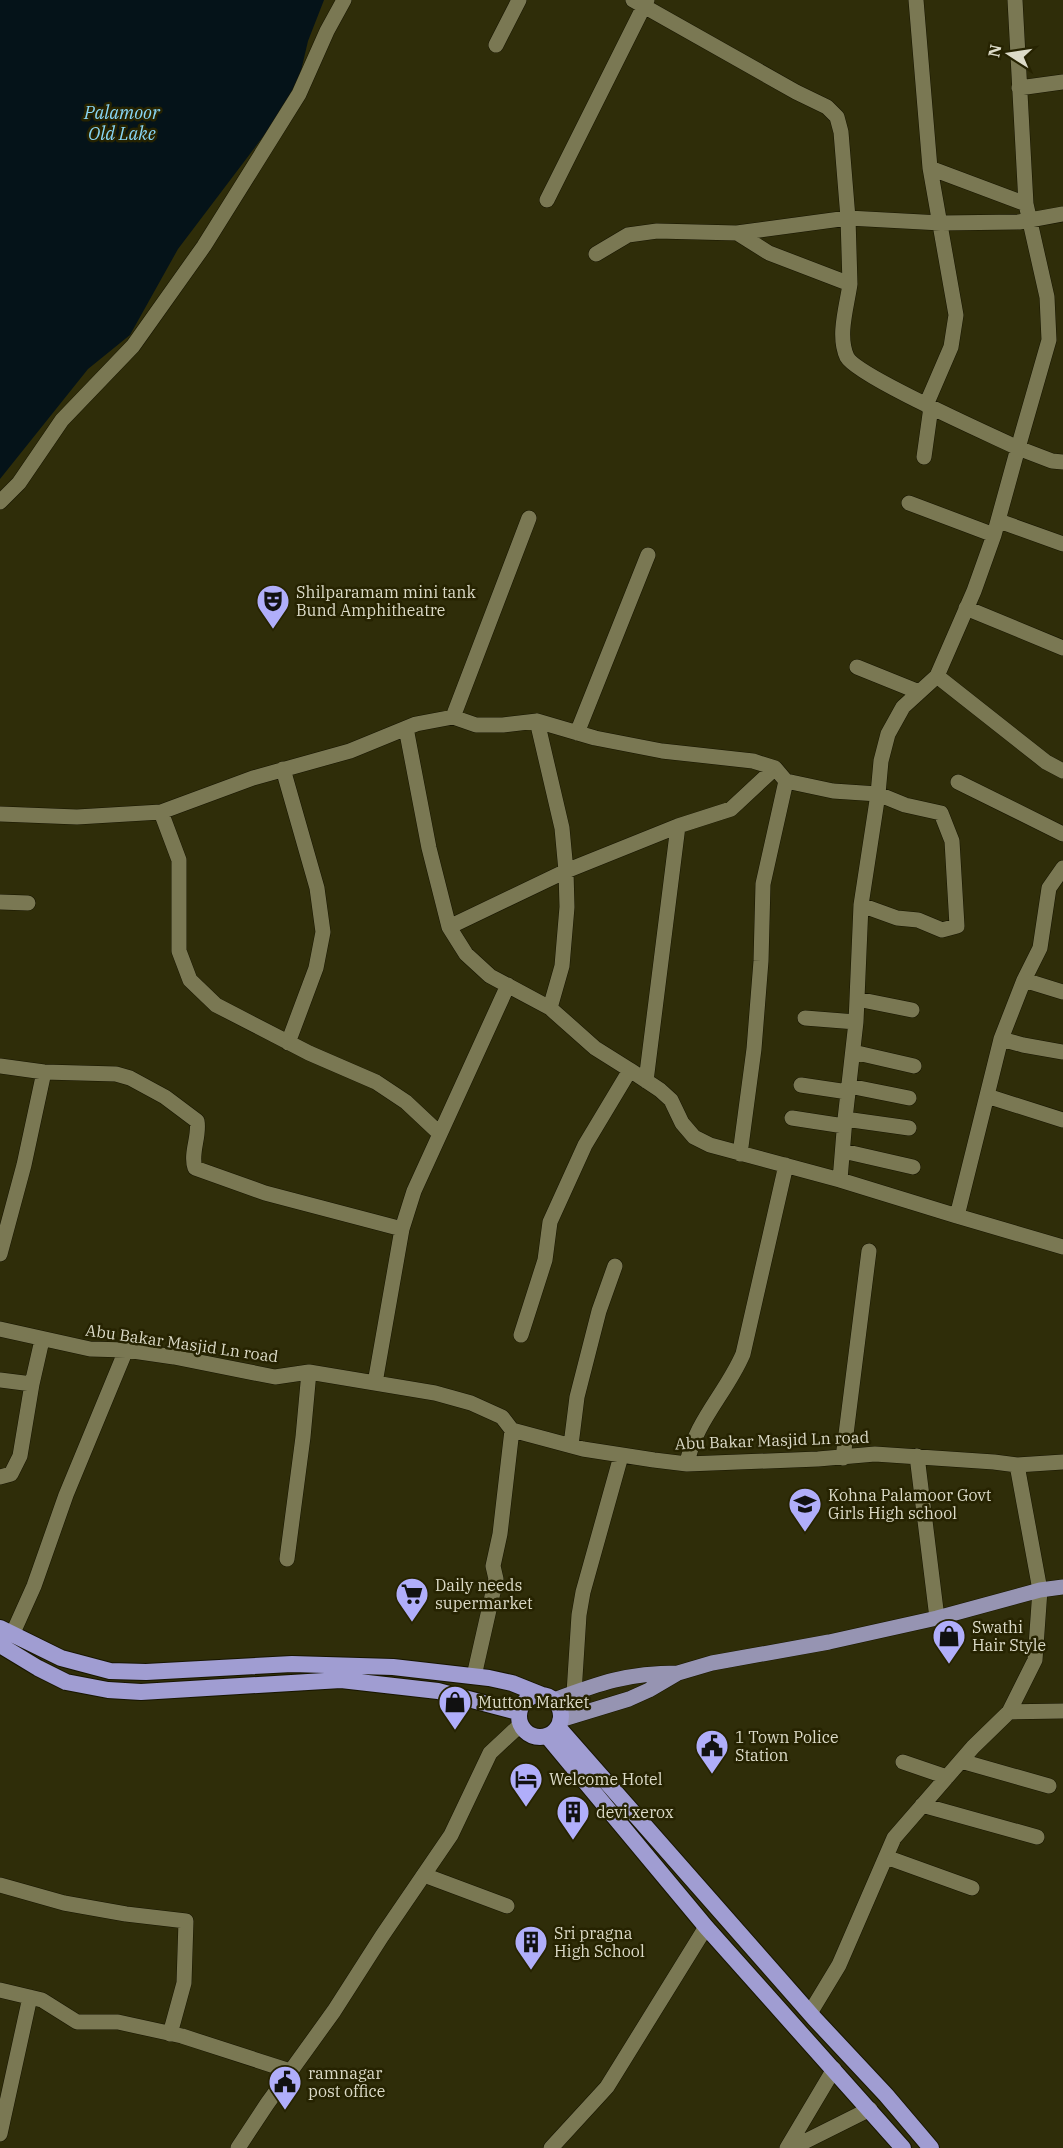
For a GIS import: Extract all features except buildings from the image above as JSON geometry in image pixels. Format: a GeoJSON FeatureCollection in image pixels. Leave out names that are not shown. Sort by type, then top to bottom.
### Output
{"type":"FeatureCollection","features":[{"type":"Feature","properties":{"kind":"highway"},"geometry":{"type":"LineString","coordinates":[[4,1636],[61,1658],[110,1671],[146,1672],[292,1664],[393,1667],[474,1676],[512,1683],[548,1698],[560,1712],[555,1728]]}},
{"type":"Feature","properties":{"kind":"highway"},"geometry":{"type":"LineString","coordinates":[[4,1636],[38,1668],[66,1682],[108,1690],[141,1692],[341,1680],[438,1691],[519,1719]]}},
{"type":"Feature","properties":{"kind":"highway"},"geometry":{"type":"LineString","coordinates":[[548,1698],[529,1698],[524,1702],[519,1719],[525,1732],[531,1736],[555,1728]]}},
{"type":"Feature","properties":{"kind":"highway"},"geometry":{"type":"LineString","coordinates":[[555,1728],[706,1927],[903,2148]]}},
{"type":"Feature","properties":{"kind":"highway"},"geometry":{"type":"LineString","coordinates":[[555,1728],[886,2095],[931,2148]]}},
{"type":"Feature","properties":{"kind":"main road"},"geometry":{"type":"LineString","coordinates":[[555,1728],[629,1699],[678,1673],[712,1663],[829,1642],[937,1618],[1040,1590],[1063,1587]]}},
{"type":"Feature","properties":{"kind":"main road"},"geometry":{"type":"LineString","coordinates":[[548,1698],[574,1693],[603,1682],[630,1676],[648,1673],[678,1673]]}},
{"type":"Feature","properties":{"kind":"street"},"geometry":{"type":"LineString","coordinates":[[0,502],[19,483],[62,420],[133,346],[204,246],[299,94],[327,31],[344,0]]}},
{"type":"Feature","properties":{"kind":"street"},"geometry":{"type":"LineString","coordinates":[[496,45],[519,0]]}},
{"type":"Feature","properties":{"kind":"street"},"geometry":{"type":"LineString","coordinates":[[916,0],[930,168],[956,315],[951,347],[929,406],[924,457]]}},
{"type":"Feature","properties":{"kind":"street"},"geometry":{"type":"LineString","coordinates":[[840,1180],[856,1022],[861,905],[878,794],[880,761],[888,734],[903,707],[937,676],[966,608],[997,528],[1018,448],[1056,340],[1028,212],[1015,0]]}},
{"type":"Feature","properties":{"kind":"street"},"geometry":{"type":"LineString","coordinates":[[548,200],[642,2],[796,92],[827,107],[837,117],[841,132],[848,218],[850,284],[843,334],[847,358],[862,371],[929,406],[1018,448],[1052,461],[1063,462]]}},
{"type":"Feature","properties":{"kind":"street"},"geometry":{"type":"LineString","coordinates":[[1019,88],[1063,82]]}},
{"type":"Feature","properties":{"kind":"street"},"geometry":{"type":"LineString","coordinates":[[930,168],[1028,212],[1063,214]]}},
{"type":"Feature","properties":{"kind":"street"},"geometry":{"type":"LineString","coordinates":[[596,254],[628,235],[657,231],[737,233],[848,218],[941,223],[1019,222],[1028,212]]}},
{"type":"Feature","properties":{"kind":"street"},"geometry":{"type":"LineString","coordinates":[[737,233],[769,253],[850,284]]}},
{"type":"Feature","properties":{"kind":"street"},"geometry":{"type":"LineString","coordinates":[[909,503],[1063,544]]}},
{"type":"Feature","properties":{"kind":"street"},"geometry":{"type":"LineString","coordinates":[[453,717],[529,518]]}},
{"type":"Feature","properties":{"kind":"street"},"geometry":{"type":"LineString","coordinates":[[578,733],[648,555]]}},
{"type":"Feature","properties":{"kind":"street"},"geometry":{"type":"LineString","coordinates":[[966,608],[1063,648]]}},
{"type":"Feature","properties":{"kind":"street"},"geometry":{"type":"LineString","coordinates":[[857,667],[919,692]]}},
{"type":"Feature","properties":{"kind":"street"},"geometry":{"type":"LineString","coordinates":[[937,676],[1046,762],[1063,771]]}},
{"type":"Feature","properties":{"kind":"street"},"geometry":{"type":"LineString","coordinates":[[0,813],[77,817],[161,812],[253,778],[350,751],[406,728],[453,717],[476,725],[504,725],[537,721],[578,733],[662,751],[728,757],[775,768],[786,781],[833,791],[878,794],[905,805],[941,813],[952,841],[957,926],[942,930],[918,920],[897,918],[861,905]]}},
{"type":"Feature","properties":{"kind":"street"},"geometry":{"type":"LineString","coordinates":[[537,721],[562,828],[566,871],[567,907],[562,966],[550,1008]]}},
{"type":"Feature","properties":{"kind":"street"},"geometry":{"type":"LineString","coordinates":[[406,728],[429,848],[449,927],[466,954],[490,976],[550,1008],[595,1048],[660,1090],[671,1100],[682,1123],[694,1137],[710,1145],[840,1180],[1063,1247]]}},
{"type":"Feature","properties":{"kind":"street"},"geometry":{"type":"LineString","coordinates":[[449,927],[566,871],[678,826],[731,809],[775,768]]}},
{"type":"Feature","properties":{"kind":"street"},"geometry":{"type":"LineString","coordinates":[[283,769],[317,888],[323,932],[316,968],[288,1043]]}},
{"type":"Feature","properties":{"kind":"street"},"geometry":{"type":"LineString","coordinates":[[740,1154],[754,1049],[761,961],[763,884],[786,781]]}},
{"type":"Feature","properties":{"kind":"street"},"geometry":{"type":"LineString","coordinates":[[958,782],[1063,834]]}},
{"type":"Feature","properties":{"kind":"street"},"geometry":{"type":"LineString","coordinates":[[161,812],[179,860],[179,951],[190,980],[216,1005],[288,1043],[376,1082],[406,1102],[439,1133]]}},
{"type":"Feature","properties":{"kind":"street"},"geometry":{"type":"LineString","coordinates":[[646,1081],[678,826]]}},
{"type":"Feature","properties":{"kind":"street"},"geometry":{"type":"LineString","coordinates":[[957,1216],[1001,1039],[1024,980],[1040,948],[1049,888],[1063,868]]}},
{"type":"Feature","properties":{"kind":"street"},"geometry":{"type":"LineString","coordinates":[[0,902],[28,903]]}},
{"type":"Feature","properties":{"kind":"street"},"geometry":{"type":"LineString","coordinates":[[1024,980],[1063,992]]}},
{"type":"Feature","properties":{"kind":"street"},"geometry":{"type":"LineString","coordinates":[[375,1383],[402,1229],[414,1191],[508,985]]}},
{"type":"Feature","properties":{"kind":"street"},"geometry":{"type":"LineString","coordinates":[[857,999],[912,1010]]}},
{"type":"Feature","properties":{"kind":"street"},"geometry":{"type":"LineString","coordinates":[[805,1018],[856,1022]]}},
{"type":"Feature","properties":{"kind":"street"},"geometry":{"type":"LineString","coordinates":[[1001,1039],[1023,1046],[1063,1052]]}},
{"type":"Feature","properties":{"kind":"street"},"geometry":{"type":"LineString","coordinates":[[853,1052],[914,1066]]}},
{"type":"Feature","properties":{"kind":"street"},"geometry":{"type":"LineString","coordinates":[[0,1066],[44,1072],[105,1073],[130,1078],[165,1096],[197,1121],[199,1131],[193,1161],[195,1168],[265,1193],[402,1229]]}},
{"type":"Feature","properties":{"kind":"street"},"geometry":{"type":"LineString","coordinates":[[521,1335],[545,1260],[550,1222],[585,1145],[630,1070]]}},
{"type":"Feature","properties":{"kind":"street"},"geometry":{"type":"LineString","coordinates":[[0,1254],[24,1165],[44,1072]]}},
{"type":"Feature","properties":{"kind":"street"},"geometry":{"type":"LineString","coordinates":[[801,1085],[909,1098]]}},
{"type":"Feature","properties":{"kind":"street"},"geometry":{"type":"LineString","coordinates":[[987,1096],[1063,1120]]}},
{"type":"Feature","properties":{"kind":"street"},"geometry":{"type":"LineString","coordinates":[[792,1118],[909,1128]]}},
{"type":"Feature","properties":{"kind":"street"},"geometry":{"type":"LineString","coordinates":[[843,1151],[913,1167]]}},
{"type":"Feature","properties":{"kind":"street"},"geometry":{"type":"LineString","coordinates":[[687,1464],[698,1432],[735,1374],[743,1354],[786,1165]]}},
{"type":"Feature","properties":{"kind":"street"},"geometry":{"type":"LineString","coordinates":[[843,1458],[869,1251]]}},
{"type":"Feature","properties":{"kind":"street"},"geometry":{"type":"LineString","coordinates":[[571,1445],[577,1397],[599,1311],[615,1266]]}},
{"type":"Feature","properties":{"kind":"street","name":"Abu Bakar Masjid Ln road"},"geometry":{"type":"LineString","coordinates":[[0,1329],[90,1349],[126,1350],[174,1357],[275,1377],[309,1372],[435,1393],[471,1403],[502,1417],[512,1430],[621,1456],[687,1464],[843,1458],[874,1454],[1017,1465],[1063,1462]]}},
{"type":"Feature","properties":{"kind":"street"},"geometry":{"type":"LineString","coordinates":[[0,1477],[11,1474],[21,1456],[32,1384],[42,1340]]}},
{"type":"Feature","properties":{"kind":"street"},"geometry":{"type":"LineString","coordinates":[[4,1636],[34,1586],[66,1496],[126,1350]]}},
{"type":"Feature","properties":{"kind":"street"},"geometry":{"type":"LineString","coordinates":[[287,1559],[309,1372]]}},
{"type":"Feature","properties":{"kind":"street"},"geometry":{"type":"LineString","coordinates":[[0,1380],[32,1384]]}},
{"type":"Feature","properties":{"kind":"street"},"geometry":{"type":"LineString","coordinates":[[474,1676],[496,1579],[493,1566],[500,1534],[512,1430]]}},
{"type":"Feature","properties":{"kind":"street"},"geometry":{"type":"LineString","coordinates":[[574,1693],[579,1615],[583,1592],[621,1456]]}},
{"type":"Feature","properties":{"kind":"street"},"geometry":{"type":"LineString","coordinates":[[917,1456],[937,1618]]}},
{"type":"Feature","properties":{"kind":"street"},"geometry":{"type":"LineString","coordinates":[[810,2013],[839,1965],[894,1838],[961,1761],[1009,1712],[1035,1660],[1040,1590],[1017,1465]]}},
{"type":"Feature","properties":{"kind":"street"},"geometry":{"type":"LineString","coordinates":[[1009,1712],[1063,1711]]}},
{"type":"Feature","properties":{"kind":"street"},"geometry":{"type":"LineString","coordinates":[[238,2148],[334,2011],[451,1835],[490,1753],[519,1719]]}},
{"type":"Feature","properties":{"kind":"street"},"geometry":{"type":"LineString","coordinates":[[961,1761],[1050,1786]]}},
{"type":"Feature","properties":{"kind":"street"},"geometry":{"type":"LineString","coordinates":[[903,1762],[947,1777]]}},
{"type":"Feature","properties":{"kind":"street"},"geometry":{"type":"LineString","coordinates":[[922,1805],[1037,1837]]}},
{"type":"Feature","properties":{"kind":"street"},"geometry":{"type":"LineString","coordinates":[[886,1857],[972,1888]]}},
{"type":"Feature","properties":{"kind":"street"},"geometry":{"type":"LineString","coordinates":[[424,1875],[507,1906]]}},
{"type":"Feature","properties":{"kind":"street"},"geometry":{"type":"LineString","coordinates":[[0,1885],[64,1903],[126,1914],[186,1921],[184,1983],[170,2034]]}},
{"type":"Feature","properties":{"kind":"street"},"geometry":{"type":"LineString","coordinates":[[551,2148],[607,2087],[706,1927]]}},
{"type":"Feature","properties":{"kind":"street"},"geometry":{"type":"LineString","coordinates":[[0,1990],[42,2000],[77,2022],[118,2022],[170,2034],[290,2071]]}},
{"type":"Feature","properties":{"kind":"street"},"geometry":{"type":"LineString","coordinates":[[0,2134],[30,1997]]}},
{"type":"Feature","properties":{"kind":"street"},"geometry":{"type":"LineString","coordinates":[[787,2148],[834,2069]]}},
{"type":"Feature","properties":{"kind":"street"},"geometry":{"type":"LineString","coordinates":[[792,2148],[870,2109]]}},
{"type":"Feature","properties":{"kind":"water","name":"Palamoor Old Lake"},"geometry":{"type":"Polygon","coordinates":[[[0,0],[324,0],[308,41],[297,88],[282,114],[178,249],[130,335],[88,369],[0,479],[0,0]]]}},
{"type":"Feature","properties":{"kind":"place","name":"Shilparamam mini tank Bund Amphitheatre"},"geometry":{"type":"Point","coordinates":[273,630]}},
{"type":"Feature","properties":{"kind":"place","name":"Kohna Palamoor Govt Girls High school"},"geometry":{"type":"Point","coordinates":[805,1533]}},
{"type":"Feature","properties":{"kind":"place","name":"Daily needs supermarket"},"geometry":{"type":"Point","coordinates":[412,1623]}},
{"type":"Feature","properties":{"kind":"place","name":"Swathi Hair Style"},"geometry":{"type":"Point","coordinates":[949,1665]}},
{"type":"Feature","properties":{"kind":"place","name":"Mutton Market"},"geometry":{"type":"Point","coordinates":[455,1731]}},
{"type":"Feature","properties":{"kind":"place","name":"1 Town Police Station"},"geometry":{"type":"Point","coordinates":[712,1775]}},
{"type":"Feature","properties":{"kind":"place","name":"Welcome Hotel"},"geometry":{"type":"Point","coordinates":[526,1808]}},
{"type":"Feature","properties":{"kind":"place","name":"devi xerox"},"geometry":{"type":"Point","coordinates":[573,1841]}},
{"type":"Feature","properties":{"kind":"place","name":"Sri pragna High School"},"geometry":{"type":"Point","coordinates":[531,1971]}},
{"type":"Feature","properties":{"kind":"place","name":"ramnagar post office"},"geometry":{"type":"Point","coordinates":[285,2111]}}]}
